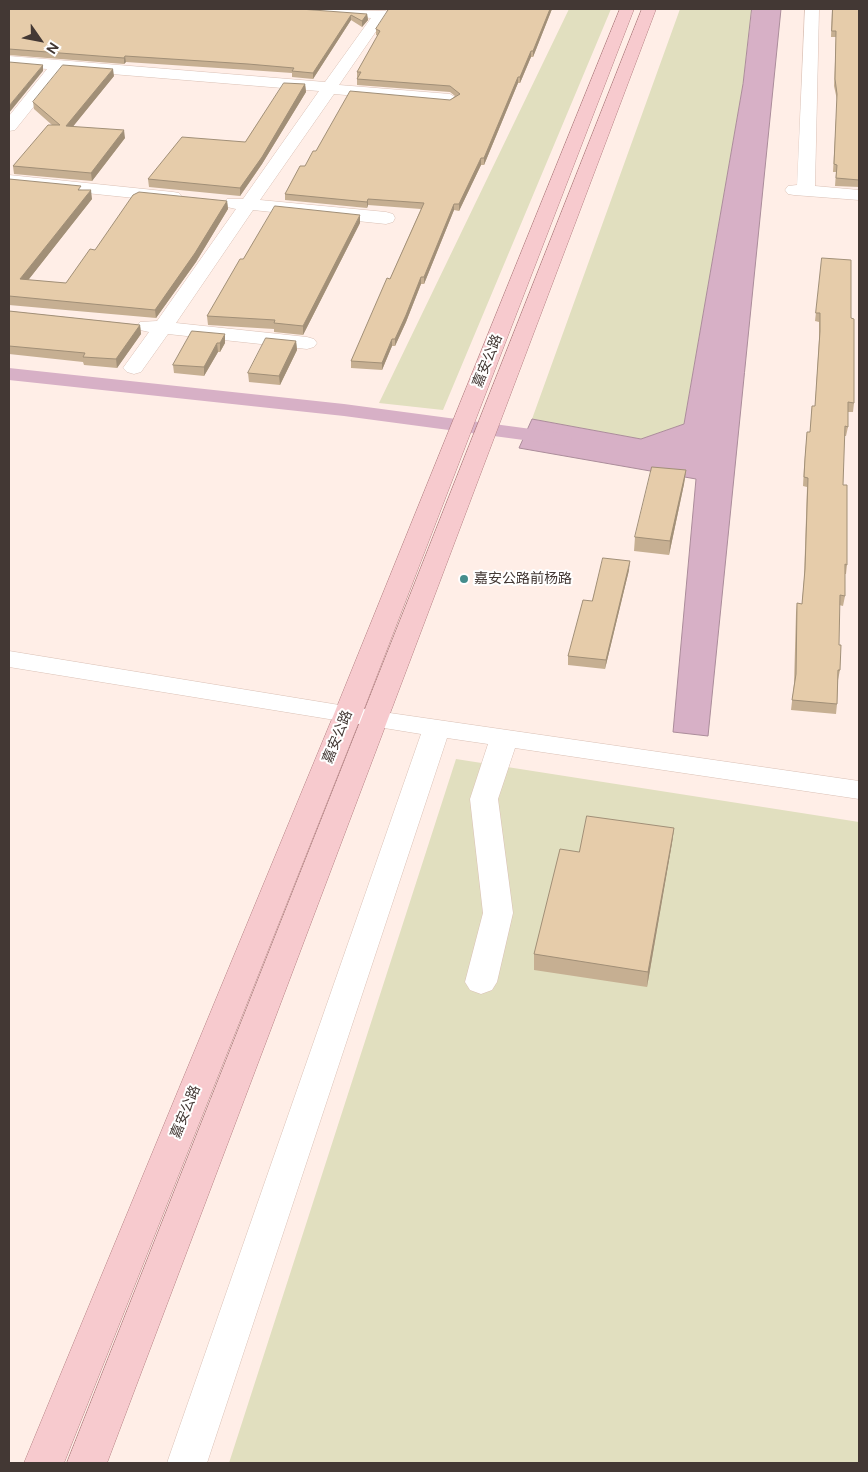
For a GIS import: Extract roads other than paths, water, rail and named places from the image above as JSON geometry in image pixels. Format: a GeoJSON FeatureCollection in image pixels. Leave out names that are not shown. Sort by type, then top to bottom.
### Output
{"type":"FeatureCollection","features":[{"type":"Feature","properties":{"kind":"main road","name":"嘉安公路"},"geometry":{"type":"LineString","coordinates":[[469,443],[469,407],[627,9]]}},
{"type":"Feature","properties":{"kind":"main road","name":"嘉安公路"},"geometry":{"type":"LineString","coordinates":[[87,1463],[362,716],[469,443],[495,410],[649,9]]}},
{"type":"Feature","properties":{"kind":"main road","name":"嘉安公路"},"geometry":{"type":"LineString","coordinates":[[44,1463],[362,716]]}},
{"type":"Feature","properties":{"kind":"street"},"geometry":{"type":"LineString","coordinates":[[134,368],[381,14],[302,9]]}},
{"type":"Feature","properties":{"kind":"street"},"geometry":{"type":"LineString","coordinates":[[812,9],[800,191],[859,195]]}},
{"type":"Feature","properties":{"kind":"street"},"geometry":{"type":"LineString","coordinates":[[9,61],[322,86],[330,89],[450,99]]}},
{"type":"Feature","properties":{"kind":"street"},"geometry":{"type":"LineString","coordinates":[[9,126],[59,65]]}},
{"type":"Feature","properties":{"kind":"street"},"geometry":{"type":"LineString","coordinates":[[9,180],[191,198]]}},
{"type":"Feature","properties":{"kind":"street"},"geometry":{"type":"LineString","coordinates":[[220,201],[386,218]]}},
{"type":"Feature","properties":{"kind":"street"},"geometry":{"type":"LineString","coordinates":[[124,324],[307,343]]}},
{"type":"Feature","properties":{"kind":"street"},"geometry":{"type":"LineString","coordinates":[[9,659],[437,728],[859,790]]}},
{"type":"Feature","properties":{"kind":"street"},"geometry":{"type":"LineString","coordinates":[[187,1463],[437,728]]}},
{"type":"Feature","properties":{"kind":"street"},"geometry":{"type":"LineString","coordinates":[[481,982],[498,913],[484,800],[504,738]]}},
{"type":"Feature","properties":{"kind":"waterway"},"geometry":{"type":"LineString","coordinates":[[9,374],[344,410],[561,439]]}},
{"type":"Feature","properties":{"kind":"place","name":"嘉安公路前杨路"},"geometry":{"type":"Point","coordinates":[464,579]}}]}
